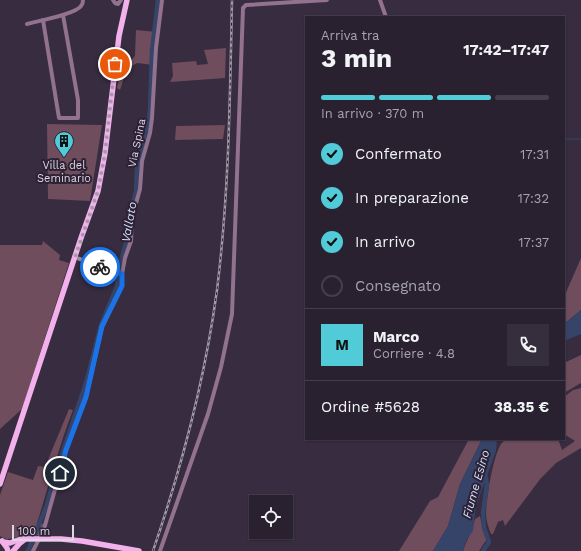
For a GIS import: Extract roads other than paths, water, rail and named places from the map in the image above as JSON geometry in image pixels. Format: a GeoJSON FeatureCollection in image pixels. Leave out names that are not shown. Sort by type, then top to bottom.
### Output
{"type":"FeatureCollection","features":[{"type":"Feature","properties":{"kind":"main road"},"geometry":{"type":"LineString","coordinates":[[0,484],[66,283],[93,207],[105,153],[119,36],[127,0]]}},
{"type":"Feature","properties":{"kind":"main road"},"geometry":{"type":"LineString","coordinates":[[13,551],[20,542],[28,539]]}},
{"type":"Feature","properties":{"kind":"main road"},"geometry":{"type":"LineString","coordinates":[[1,541],[10,542],[16,540],[38,539],[82,541],[139,551]]}},
{"type":"Feature","properties":{"kind":"main road"},"geometry":{"type":"LineString","coordinates":[[1,541],[8,551]]}},
{"type":"Feature","properties":{"kind":"street"},"geometry":{"type":"LineString","coordinates":[[27,24],[63,15],[81,6],[83,0]]}},
{"type":"Feature","properties":{"kind":"street"},"geometry":{"type":"LineString","coordinates":[[113,0],[116,4],[120,2]]}},
{"type":"Feature","properties":{"kind":"street","name":"Via Spina"},"geometry":{"type":"LineString","coordinates":[[33,551],[44,529],[66,450],[86,397],[102,326],[122,286],[119,273],[131,241],[132,218],[140,189],[142,161],[147,148],[151,126],[156,48],[162,0]]}},
{"type":"Feature","properties":{"kind":"street"},"geometry":{"type":"LineString","coordinates":[[160,551],[208,414],[221,367],[232,314],[243,8],[246,4],[327,0]]}},
{"type":"Feature","properties":{"kind":"street"},"geometry":{"type":"LineString","coordinates":[[380,0],[386,16]]}},
{"type":"Feature","properties":{"kind":"street"},"geometry":{"type":"LineString","coordinates":[[43,20],[59,118],[78,118],[78,100],[63,15]]}},
{"type":"Feature","properties":{"kind":"street"},"geometry":{"type":"LineString","coordinates":[[75,257],[96,266],[119,273]]}},
{"type":"Feature","properties":{"kind":"water"},"geometry":{"type":"Polygon","coordinates":[[[581,310],[581,334],[565,341],[565,323],[581,310]]]}},
{"type":"Feature","properties":{"kind":"water","name":"Fiume Esino"},"geometry":{"type":"Polygon","coordinates":[[[482,440],[497,440],[496,451],[476,506],[473,531],[467,539],[463,551],[433,551],[448,526],[460,484],[482,440]]]}},
{"type":"Feature","properties":{"kind":"waterway","name":"Vallato"},"geometry":{"type":"LineString","coordinates":[[28,551],[47,505],[54,478],[86,383],[101,325],[117,286],[119,267],[128,237],[131,210],[136,192],[137,169],[148,125],[152,51],[158,0]]}},
{"type":"Feature","properties":{"kind":"waterway"},"geometry":{"type":"LineString","coordinates":[[565,139],[581,139]]}},
{"type":"Feature","properties":{"kind":"waterway","name":"Fiume Esino"},"geometry":{"type":"LineString","coordinates":[[483,551],[489,542],[484,528],[483,513],[487,484],[485,474]]}},
{"type":"Feature","properties":{"kind":"railway"},"geometry":{"type":"LineString","coordinates":[[153,551],[183,455],[206,356],[217,290],[224,218],[230,109],[232,0]]}},
{"type":"Feature","properties":{"kind":"place","name":"Villa del Seminario"},"geometry":{"type":"Point","coordinates":[64,158]}}]}
